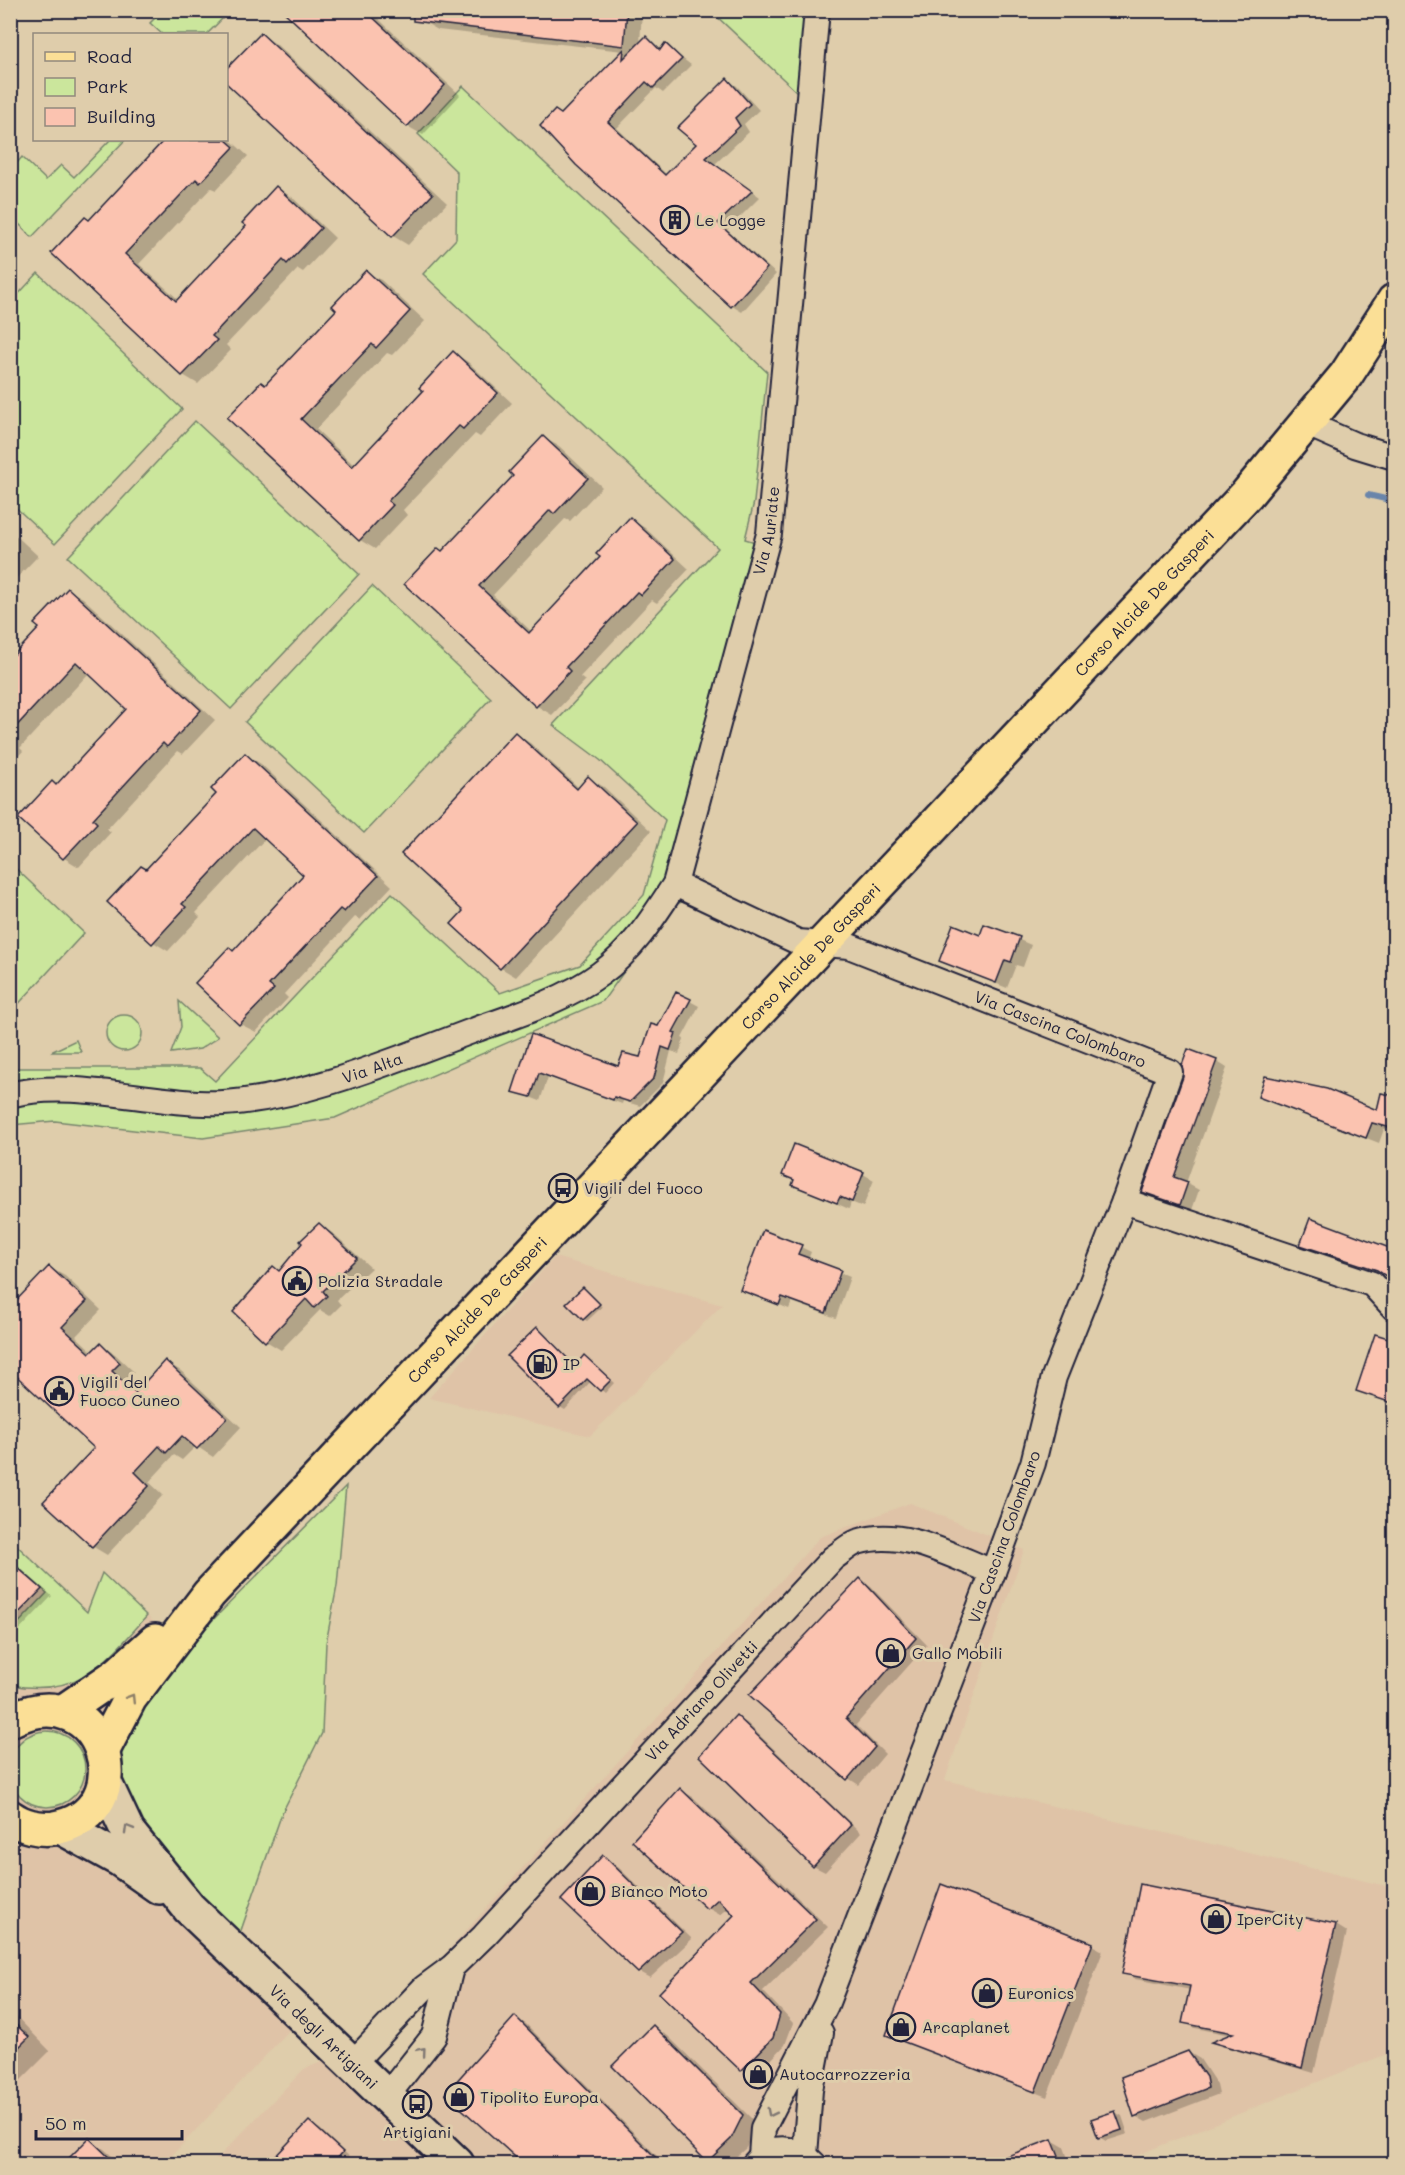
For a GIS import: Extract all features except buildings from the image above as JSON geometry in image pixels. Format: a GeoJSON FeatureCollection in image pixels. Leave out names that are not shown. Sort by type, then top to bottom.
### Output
{"type":"FeatureCollection","features":[{"type":"Feature","properties":{"kind":"main road","name":"Corso Alcide De Gasperi"},"geometry":{"type":"LineString","coordinates":[[64,1711],[118,1674],[209,1594],[1247,494],[1346,375],[1395,301]]}},
{"type":"Feature","properties":{"kind":"main road","name":"Corso Alcide De Gasperi"},"geometry":{"type":"LineString","coordinates":[[103,1750],[130,1698],[209,1594]]}},
{"type":"Feature","properties":{"kind":"main road"},"geometry":{"type":"LineString","coordinates":[[16,1711],[46,1708],[64,1711],[81,1720],[95,1733],[103,1750],[106,1766],[105,1783],[99,1798],[76,1821],[29,1828]]}},
{"type":"Feature","properties":{"kind":"main road","name":"Via degli Artigiani"},"geometry":{"type":"LineString","coordinates":[[105,1783],[128,1832],[189,1908],[457,2164]]}},
{"type":"Feature","properties":{"kind":"main road","name":"Via degli Artigiani"},"geometry":{"type":"LineString","coordinates":[[29,1828],[118,1859],[189,1908]]}},
{"type":"Feature","properties":{"kind":"street","name":"Via Auriate"},"geometry":{"type":"LineString","coordinates":[[675,884],[769,534],[817,10]]}},
{"type":"Feature","properties":{"kind":"street"},"geometry":{"type":"LineString","coordinates":[[1305,423],[1355,445],[1395,457]]}},
{"type":"Feature","properties":{"kind":"street"},"geometry":{"type":"LineString","coordinates":[[675,884],[798,942],[821,945]]}},
{"type":"Feature","properties":{"kind":"street","name":"Via Alta"},"geometry":{"type":"LineString","coordinates":[[10,1095],[45,1090],[222,1103],[263,1099],[304,1089],[442,1042],[576,989],[598,976],[631,947],[675,884]]}},
{"type":"Feature","properties":{"kind":"street","name":"Via Cascina Colombaro"},"geometry":{"type":"LineString","coordinates":[[758,2160],[763,2128],[826,2005],[993,1572],[1033,1463],[1054,1377],[1124,1201],[1170,1071],[849,946],[821,945]]}},
{"type":"Feature","properties":{"kind":"street"},"geometry":{"type":"LineString","coordinates":[[1124,1201],[1372,1284],[1395,1308]]}},
{"type":"Feature","properties":{"kind":"street","name":"Via Adriano Olivetti"},"geometry":{"type":"LineString","coordinates":[[351,2064],[424,1988],[451,1968],[484,1936],[833,1558],[855,1542],[883,1537],[908,1539],[993,1572]]}},
{"type":"Feature","properties":{"kind":"street"},"geometry":{"type":"LineString","coordinates":[[386,2097],[434,2036],[451,1968]]}},
{"type":"Feature","properties":{"kind":"street","name":"Via Cascina Colombaro"},"geometry":{"type":"LineString","coordinates":[[810,2160],[810,2090],[826,2005]]}},
{"type":"Feature","properties":{"kind":"street"},"geometry":{"type":"LineString","coordinates":[[758,2160],[775,2150],[791,2149],[810,2160]]}},
{"type":"Feature","properties":{"kind":"shaded area"},"geometry":{"type":"Polygon","coordinates":[[[555,1257],[722,1305],[590,1436],[429,1398],[555,1257]]]}},
{"type":"Feature","properties":{"kind":"shaded area"},"geometry":{"type":"Polygon","coordinates":[[[910,1503],[1024,1550],[945,1780],[1394,1888],[1394,2051],[1135,2156],[1138,2164],[212,2164],[304,2069],[355,2049],[390,2077],[424,2038],[435,2010],[428,1973],[820,1537],[910,1503]]]}},
{"type":"Feature","properties":{"kind":"shaded area"},"geometry":{"type":"Polygon","coordinates":[[[10,1539],[87,1612],[102,1573],[183,1650],[129,1820],[311,2007],[164,2164],[11,2164],[10,1539]]]}},
{"type":"Feature","properties":{"kind":"green space"},"geometry":{"type":"Polygon","coordinates":[[[162,10],[230,11],[208,33],[161,33],[150,23],[162,10]]]}},
{"type":"Feature","properties":{"kind":"green space"},"geometry":{"type":"Polygon","coordinates":[[[711,11],[807,11],[800,95],[711,11]]]}},
{"type":"Feature","properties":{"kind":"green space"},"geometry":{"type":"Polygon","coordinates":[[[463,86],[767,372],[754,502],[745,539],[772,547],[682,902],[671,906],[603,1001],[335,1118],[203,1138],[55,1121],[11,1125],[10,1070],[15,1068],[200,1068],[215,1081],[392,893],[500,993],[580,965],[644,895],[665,820],[600,760],[553,725],[718,548],[423,274],[456,239],[457,172],[418,134],[463,86]]]}},
{"type":"Feature","properties":{"kind":"green space"},"geometry":{"type":"Polygon","coordinates":[[[109,141],[124,141],[32,237],[11,216],[11,170],[22,157],[46,180],[61,165],[74,177],[109,141]]]}},
{"type":"Feature","properties":{"kind":"green space"},"geometry":{"type":"Polygon","coordinates":[[[38,273],[182,409],[55,544],[11,503],[11,302],[38,273]]]}},
{"type":"Feature","properties":{"kind":"green space"},"geometry":{"type":"Polygon","coordinates":[[[195,421],[359,574],[231,709],[68,557],[195,421]]]}},
{"type":"Feature","properties":{"kind":"green space"},"geometry":{"type":"Polygon","coordinates":[[[372,586],[491,698],[364,833],[245,722],[372,586]]]}},
{"type":"Feature","properties":{"kind":"green space"},"geometry":{"type":"Polygon","coordinates":[[[11,864],[84,933],[10,1012],[11,864]]]}},
{"type":"Feature","properties":{"kind":"green space"},"geometry":{"type":"Polygon","coordinates":[[[179,1001],[218,1037],[200,1049],[171,1053],[181,1027],[179,1001]]]}},
{"type":"Feature","properties":{"kind":"green space"},"geometry":{"type":"Polygon","coordinates":[[[124,1015],[136,1021],[142,1033],[136,1045],[124,1051],[112,1045],[106,1033],[112,1021],[124,1015]]]}},
{"type":"Feature","properties":{"kind":"green space"},"geometry":{"type":"Polygon","coordinates":[[[76,1040],[81,1052],[51,1052],[76,1040]]]}},
{"type":"Feature","properties":{"kind":"green space"},"geometry":{"type":"Polygon","coordinates":[[[346,1486],[337,1586],[326,1643],[322,1733],[282,1813],[239,1936],[129,1820],[114,1779],[118,1731],[183,1650],[346,1486]]]}},
{"type":"Feature","properties":{"kind":"green space"},"geometry":{"type":"Polygon","coordinates":[[[10,1539],[87,1612],[102,1573],[147,1616],[118,1648],[89,1673],[55,1686],[35,1688],[11,1685],[11,1631],[47,1593],[11,1561],[10,1539]]]}},
{"type":"Feature","properties":{"kind":"green space"},"geometry":{"type":"Polygon","coordinates":[[[40,1731],[54,1731],[68,1737],[79,1748],[85,1762],[82,1784],[74,1796],[54,1807],[40,1807],[26,1801],[15,1790],[9,1776],[9,1762],[15,1748],[26,1737],[40,1731]]]}},
{"type":"Feature","properties":{"kind":"waterway"},"geometry":{"type":"LineString","coordinates":[[1368,495],[1394,501]]}},
{"type":"Feature","properties":{"kind":"place","name":"Le Logge"},"geometry":{"type":"Point","coordinates":[675,220]}},
{"type":"Feature","properties":{"kind":"place","name":"Vigili del Fuoco"},"geometry":{"type":"Point","coordinates":[563,1188]}},
{"type":"Feature","properties":{"kind":"place","name":"Polizia Stradale"},"geometry":{"type":"Point","coordinates":[297,1281]}},
{"type":"Feature","properties":{"kind":"place","name":"IP"},"geometry":{"type":"Point","coordinates":[542,1364]}},
{"type":"Feature","properties":{"kind":"place","name":"Vigili del Fuoco Cuneo"},"geometry":{"type":"Point","coordinates":[59,1391]}},
{"type":"Feature","properties":{"kind":"place","name":"Gallo Mobili"},"geometry":{"type":"Point","coordinates":[891,1653]}},
{"type":"Feature","properties":{"kind":"place","name":"Bianco Moto"},"geometry":{"type":"Point","coordinates":[590,1891]}},
{"type":"Feature","properties":{"kind":"place","name":"IperCity"},"geometry":{"type":"Point","coordinates":[1216,1919]}},
{"type":"Feature","properties":{"kind":"place","name":"Euronics"},"geometry":{"type":"Point","coordinates":[987,1993]}},
{"type":"Feature","properties":{"kind":"place","name":"Arcaplanet"},"geometry":{"type":"Point","coordinates":[901,2027]}},
{"type":"Feature","properties":{"kind":"place","name":"Autocarrozzeria"},"geometry":{"type":"Point","coordinates":[758,2074]}},
{"type":"Feature","properties":{"kind":"place","name":"Tipolito Europa"},"geometry":{"type":"Point","coordinates":[459,2097]}},
{"type":"Feature","properties":{"kind":"place","name":"Artigiani"},"geometry":{"type":"Point","coordinates":[417,2104]}}]}
